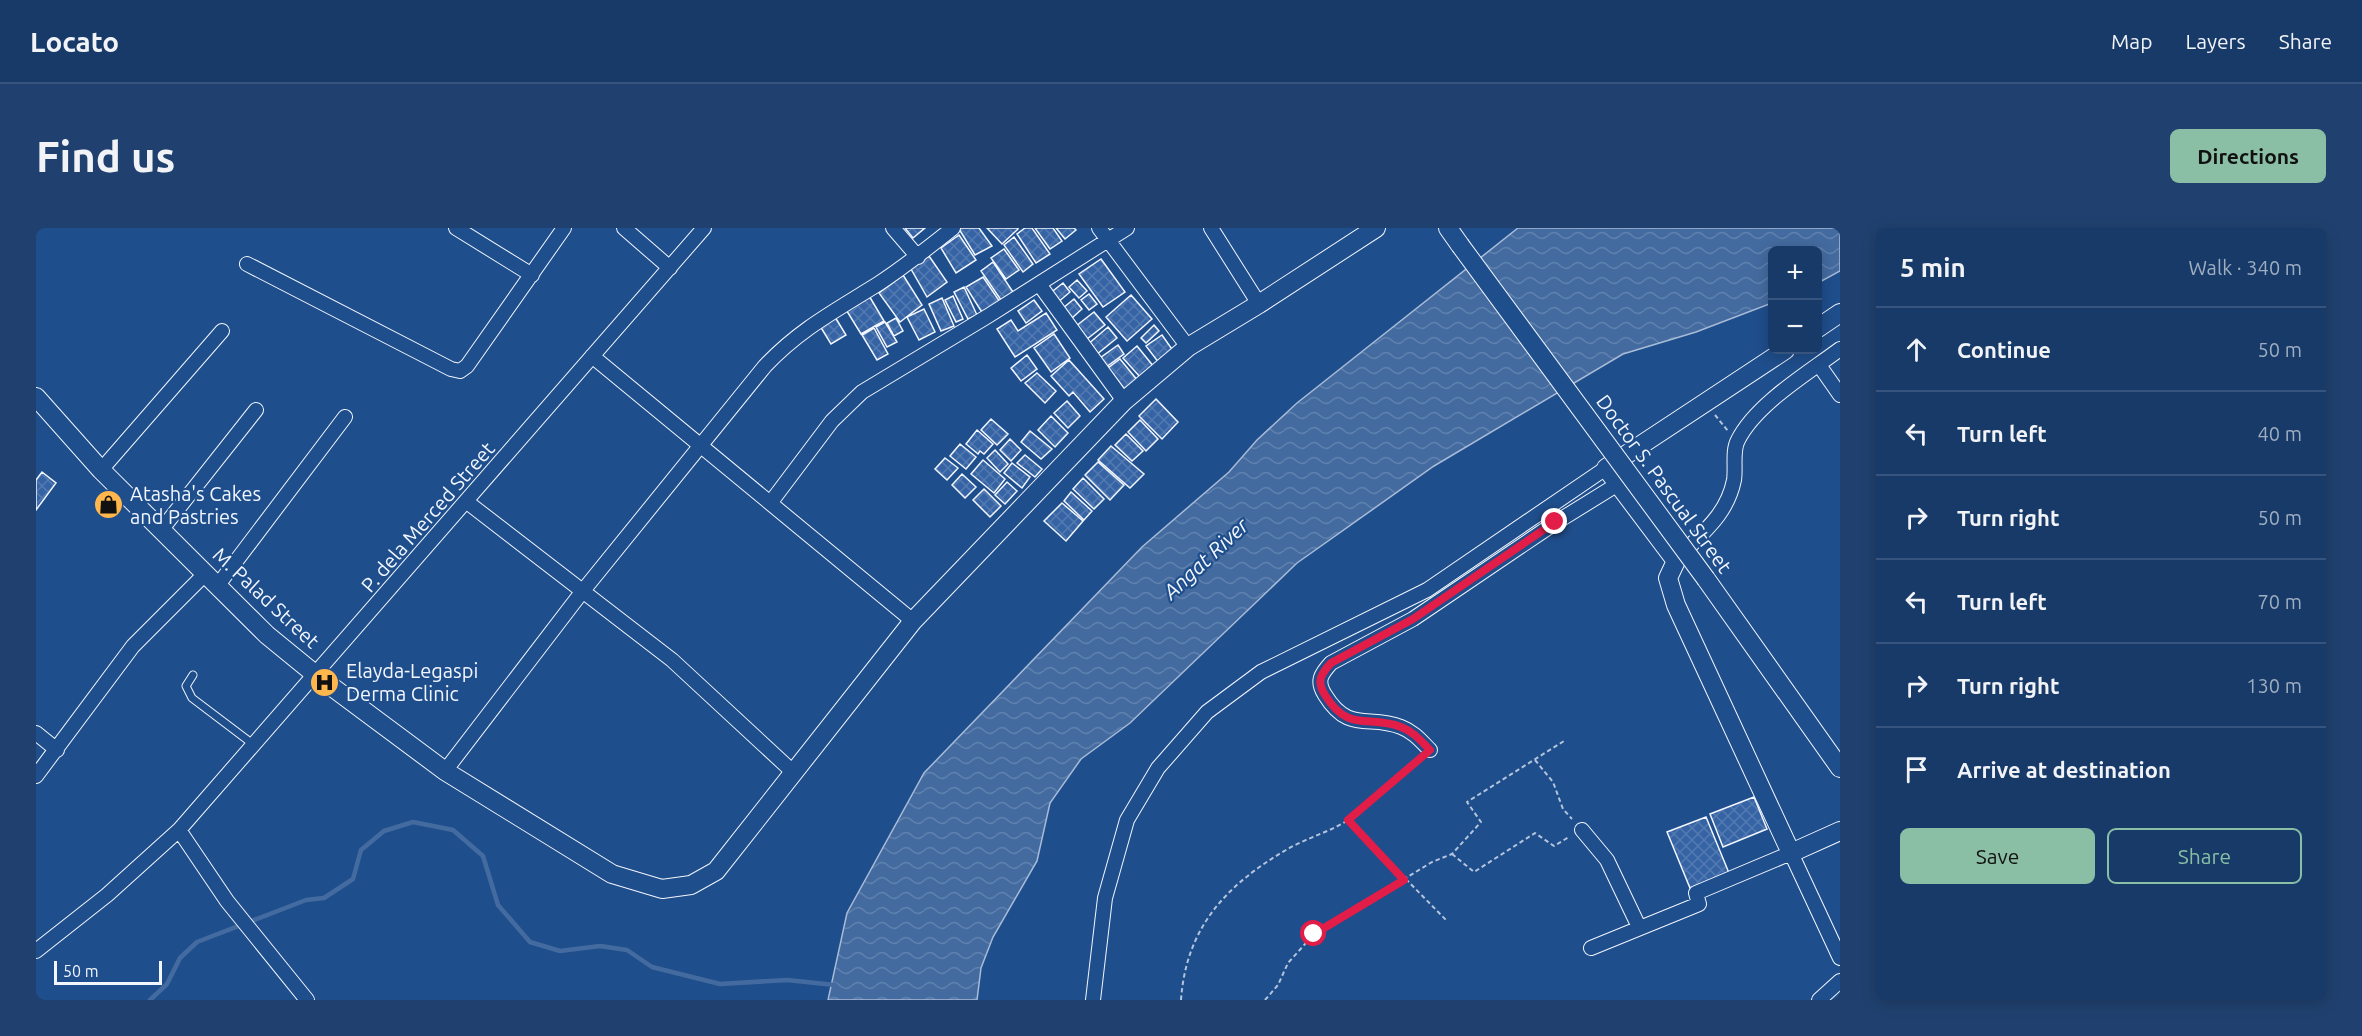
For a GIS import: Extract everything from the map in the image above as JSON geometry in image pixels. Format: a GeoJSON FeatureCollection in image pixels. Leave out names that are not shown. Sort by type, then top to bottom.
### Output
{"type":"FeatureCollection","features":[{"type":"Feature","properties":{"kind":"street"},"geometry":{"type":"LineString","coordinates":[[456,228],[532,275]]}},
{"type":"Feature","properties":{"kind":"street"},"geometry":{"type":"LineString","coordinates":[[248,264],[451,369],[460,370],[467,366],[564,228]]}},
{"type":"Feature","properties":{"kind":"street"},"geometry":{"type":"LineString","coordinates":[[624,228],[670,268]]}},
{"type":"Feature","properties":{"kind":"street","name":"P. dela Merced Street"},"geometry":{"type":"LineString","coordinates":[[36,951],[107,895],[179,831],[704,228]]}},
{"type":"Feature","properties":{"kind":"street"},"geometry":{"type":"LineString","coordinates":[[893,228],[918,256]]}},
{"type":"Feature","properties":{"kind":"street"},"geometry":{"type":"LineString","coordinates":[[445,771],[582,592],[789,341],[822,316],[918,256],[952,228]]}},
{"type":"Feature","properties":{"kind":"street"},"geometry":{"type":"LineString","coordinates":[[1099,228],[1188,347]]}},
{"type":"Feature","properties":{"kind":"street"},"geometry":{"type":"LineString","coordinates":[[771,502],[832,421],[861,392],[1127,228]]}},
{"type":"Feature","properties":{"kind":"street"},"geometry":{"type":"LineString","coordinates":[[1211,228],[1259,304]]}},
{"type":"Feature","properties":{"kind":"street","name":"M. Palad Street"},"geometry":{"type":"LineString","coordinates":[[36,397],[101,470],[267,634],[316,675],[445,771],[612,874],[662,889],[691,885],[716,871],[913,621],[1124,401],[1188,347],[1376,228]]}},
{"type":"Feature","properties":{"kind":"street","name":"Doctor S. Pascual Street"},"geometry":{"type":"LineString","coordinates":[[1448,228],[1706,579],[1840,768]]}},
{"type":"Feature","properties":{"kind":"street"},"geometry":{"type":"LineString","coordinates":[[1039,284],[1124,401]]}},
{"type":"Feature","properties":{"kind":"street"},"geometry":{"type":"LineString","coordinates":[[1822,325],[1840,313]]}},
{"type":"Feature","properties":{"kind":"street"},"geometry":{"type":"LineString","coordinates":[[101,470],[222,331]]}},
{"type":"Feature","properties":{"kind":"street"},"geometry":{"type":"LineString","coordinates":[[1840,349],[1761,410],[1737,442],[1733,483],[1724,509],[1714,523],[1676,561],[1668,578],[1676,604],[1840,958]]}},
{"type":"Feature","properties":{"kind":"street"},"geometry":{"type":"LineString","coordinates":[[1093,1000],[1105,898],[1127,820],[1158,768],[1207,712],[1261,672],[1427,590],[1779,354]]}},
{"type":"Feature","properties":{"kind":"street"},"geometry":{"type":"LineString","coordinates":[[591,356],[913,621]]}},
{"type":"Feature","properties":{"kind":"street"},"geometry":{"type":"LineString","coordinates":[[1819,365],[1840,394]]}},
{"type":"Feature","properties":{"kind":"street"},"geometry":{"type":"LineString","coordinates":[[162,529],[256,410]]}},
{"type":"Feature","properties":{"kind":"street"},"geometry":{"type":"LineString","coordinates":[[36,776],[133,646],[212,579],[345,417]]}},
{"type":"Feature","properties":{"kind":"street"},"geometry":{"type":"LineString","coordinates":[[1606,468],[1676,561]]}},
{"type":"Feature","properties":{"kind":"street"},"geometry":{"type":"LineString","coordinates":[[1430,750],[1417,736],[1401,727],[1386,723],[1364,723],[1346,718],[1329,702],[1319,686],[1320,674],[1331,663],[1413,619],[1555,522],[1618,484]]}},
{"type":"Feature","properties":{"kind":"street"},"geometry":{"type":"LineString","coordinates":[[467,502],[672,660],[793,772]]}},
{"type":"Feature","properties":{"kind":"street"},"geometry":{"type":"LineString","coordinates":[[36,734],[57,750]]}},
{"type":"Feature","properties":{"kind":"street"},"geometry":{"type":"LineString","coordinates":[[1582,830],[1607,860],[1639,927]]}},
{"type":"Feature","properties":{"kind":"street"},"geometry":{"type":"LineString","coordinates":[[179,831],[227,901],[307,1000]]}},
{"type":"Feature","properties":{"kind":"street"},"geometry":{"type":"LineString","coordinates":[[1591,948],[1699,904],[1696,893],[1840,831]]}},
{"type":"Feature","properties":{"kind":"street"},"geometry":{"type":"LineString","coordinates":[[1819,1000],[1840,981]]}},
{"type":"Feature","properties":{"kind":"lane"},"geometry":{"type":"LineString","coordinates":[[193,675],[186,686],[192,698],[254,745]]}},
{"type":"Feature","properties":{"kind":"path"},"geometry":{"type":"LineString","coordinates":[[1705,404],[1737,442]]}},
{"type":"Feature","properties":{"kind":"path"},"geometry":{"type":"LineString","coordinates":[[1265,1000],[1278,985],[1288,963],[1314,934],[1432,861],[1452,854],[1481,822],[1467,802],[1564,741]]}},
{"type":"Feature","properties":{"kind":"path"},"geometry":{"type":"LineString","coordinates":[[1181,1000],[1186,961],[1198,930],[1217,903],[1243,879],[1287,849],[1348,820],[1430,750]]}},
{"type":"Feature","properties":{"kind":"path"},"geometry":{"type":"LineString","coordinates":[[1452,854],[1474,872],[1535,832],[1554,846],[1582,830],[1563,809],[1553,782],[1535,760]]}},
{"type":"Feature","properties":{"kind":"path"},"geometry":{"type":"LineString","coordinates":[[1348,820],[1404,880],[1446,920]]}},
{"type":"Feature","properties":{"kind":"water","name":"Angat River"},"geometry":{"type":"Polygon","coordinates":[[[1518,228],[1840,228],[1840,271],[1822,281],[1822,246],[1768,246],[1768,305],[1696,332],[1623,354],[1434,466],[1297,563],[1130,723],[1081,759],[1050,803],[1037,861],[993,937],[981,968],[977,1000],[828,1000],[847,913],[924,773],[1142,547],[1229,472],[1257,440],[1297,403],[1518,228]]]}},
{"type":"Feature","properties":{"kind":"building"},"geometry":{"type":"Polygon","coordinates":[[[905,228],[925,228],[913,238],[905,228]]]}},
{"type":"Feature","properties":{"kind":"building"},"geometry":{"type":"Polygon","coordinates":[[[979,228],[992,246],[975,255],[959,229],[979,228]]]}},
{"type":"Feature","properties":{"kind":"building"},"geometry":{"type":"Polygon","coordinates":[[[987,228],[1018,228],[1018,229],[1002,244],[987,228]]]}},
{"type":"Feature","properties":{"kind":"building"},"geometry":{"type":"Polygon","coordinates":[[[1025,228],[1032,228],[1050,254],[1036,263],[1017,234],[1025,228]]]}},
{"type":"Feature","properties":{"kind":"building"},"geometry":{"type":"Polygon","coordinates":[[[1035,228],[1053,228],[1062,241],[1050,249],[1035,228]]]}},
{"type":"Feature","properties":{"kind":"building"},"geometry":{"type":"Polygon","coordinates":[[[1056,228],[1074,228],[1076,230],[1065,239],[1056,228]]]}},
{"type":"Feature","properties":{"kind":"building"},"geometry":{"type":"Polygon","coordinates":[[[959,235],[976,260],[956,273],[941,248],[959,235]]]}},
{"type":"Feature","properties":{"kind":"building"},"geometry":{"type":"Polygon","coordinates":[[[1014,237],[1033,264],[1023,272],[1004,245],[1014,237]]]}},
{"type":"Feature","properties":{"kind":"building"},"geometry":{"type":"Polygon","coordinates":[[[1004,249],[1019,270],[1006,279],[991,258],[1004,249]]]}},
{"type":"Feature","properties":{"kind":"building"},"geometry":{"type":"Polygon","coordinates":[[[929,256],[947,282],[927,297],[911,269],[929,256]]]}},
{"type":"Feature","properties":{"kind":"building"},"geometry":{"type":"Polygon","coordinates":[[[1101,259],[1125,292],[1103,307],[1079,274],[1101,259]]]}},
{"type":"Feature","properties":{"kind":"building"},"geometry":{"type":"Polygon","coordinates":[[[993,262],[1013,292],[1001,300],[981,271],[993,262]]]}},
{"type":"Feature","properties":{"kind":"building"},"geometry":{"type":"Polygon","coordinates":[[[903,275],[922,305],[900,322],[879,293],[903,275]]]}},
{"type":"Feature","properties":{"kind":"building"},"geometry":{"type":"Polygon","coordinates":[[[983,277],[1000,302],[983,314],[966,287],[983,277]]]}},
{"type":"Feature","properties":{"kind":"building"},"geometry":{"type":"Polygon","coordinates":[[[1077,280],[1087,291],[1079,298],[1069,287],[1077,280]]]}},
{"type":"Feature","properties":{"kind":"building"},"geometry":{"type":"Polygon","coordinates":[[[1063,283],[1070,292],[1057,303],[1049,294],[1063,283]]]}},
{"type":"Feature","properties":{"kind":"building"},"geometry":{"type":"Polygon","coordinates":[[[964,287],[977,315],[968,319],[954,292],[964,287]]]}},
{"type":"Feature","properties":{"kind":"building"},"geometry":{"type":"Polygon","coordinates":[[[868,294],[884,321],[861,334],[845,308],[868,294]]]}},
{"type":"Feature","properties":{"kind":"building"},"geometry":{"type":"Polygon","coordinates":[[[1089,294],[1097,304],[1089,310],[1081,300],[1089,294]]]}},
{"type":"Feature","properties":{"kind":"building"},"geometry":{"type":"Polygon","coordinates":[[[1131,295],[1152,319],[1127,341],[1106,317],[1131,295]]]}},
{"type":"Feature","properties":{"kind":"building"},"geometry":{"type":"Polygon","coordinates":[[[953,296],[963,319],[956,322],[945,300],[953,296]]]}},
{"type":"Feature","properties":{"kind":"building"},"geometry":{"type":"Polygon","coordinates":[[[942,298],[954,326],[941,331],[929,304],[942,298]]]}},
{"type":"Feature","properties":{"kind":"building"},"geometry":{"type":"Polygon","coordinates":[[[1074,299],[1082,309],[1072,318],[1063,308],[1074,299]]]}},
{"type":"Feature","properties":{"kind":"building"},"geometry":{"type":"Polygon","coordinates":[[[1034,300],[1042,311],[1026,323],[1018,311],[1034,300]]]}},
{"type":"Feature","properties":{"kind":"building"},"geometry":{"type":"Polygon","coordinates":[[[924,309],[935,332],[919,340],[907,317],[924,309]]]}},
{"type":"Feature","properties":{"kind":"building"},"geometry":{"type":"Polygon","coordinates":[[[1094,312],[1105,325],[1087,339],[1076,326],[1094,312]]]}},
{"type":"Feature","properties":{"kind":"building"},"geometry":{"type":"Polygon","coordinates":[[[1046,313],[1057,330],[1015,357],[997,329],[1011,320],[1018,331],[1046,313]]]}},
{"type":"Feature","properties":{"kind":"building"},"geometry":{"type":"Polygon","coordinates":[[[835,317],[846,335],[831,344],[820,326],[835,317]]]}},
{"type":"Feature","properties":{"kind":"building"},"geometry":{"type":"Polygon","coordinates":[[[896,318],[903,331],[894,336],[887,323],[896,318]]]}},
{"type":"Feature","properties":{"kind":"building"},"geometry":{"type":"Polygon","coordinates":[[[885,322],[897,342],[887,347],[876,327],[885,322]]]}},
{"type":"Feature","properties":{"kind":"building"},"geometry":{"type":"Polygon","coordinates":[[[1154,325],[1159,331],[1146,343],[1141,338],[1154,325]]]}},
{"type":"Feature","properties":{"kind":"building"},"geometry":{"type":"Polygon","coordinates":[[[1108,327],[1117,338],[1096,355],[1087,345],[1108,327]]]}},
{"type":"Feature","properties":{"kind":"building"},"geometry":{"type":"Polygon","coordinates":[[[874,328],[888,354],[877,360],[862,335],[874,328]]]}},
{"type":"Feature","properties":{"kind":"building"},"geometry":{"type":"Polygon","coordinates":[[[1054,334],[1070,358],[1051,372],[1034,348],[1054,334]]]}},
{"type":"Feature","properties":{"kind":"building"},"geometry":{"type":"Polygon","coordinates":[[[1162,335],[1174,352],[1159,363],[1146,346],[1162,335]]]}},
{"type":"Feature","properties":{"kind":"building"},"geometry":{"type":"Polygon","coordinates":[[[1118,345],[1124,354],[1106,367],[1100,358],[1118,345]]]}},
{"type":"Feature","properties":{"kind":"building"},"geometry":{"type":"Polygon","coordinates":[[[1137,346],[1154,367],[1141,378],[1123,358],[1137,346]]]}},
{"type":"Feature","properties":{"kind":"building"},"geometry":{"type":"Polygon","coordinates":[[[1027,355],[1037,369],[1021,381],[1011,368],[1027,355]]]}},
{"type":"Feature","properties":{"kind":"building"},"geometry":{"type":"Polygon","coordinates":[[[1120,359],[1138,381],[1126,391],[1108,368],[1120,359]]]}},
{"type":"Feature","properties":{"kind":"building"},"geometry":{"type":"Polygon","coordinates":[[[1069,360],[1104,399],[1090,412],[1073,392],[1069,396],[1051,376],[1069,360]]]}},
{"type":"Feature","properties":{"kind":"building"},"geometry":{"type":"Polygon","coordinates":[[[1037,373],[1056,391],[1045,403],[1025,383],[1037,373]]]}},
{"type":"Feature","properties":{"kind":"building"},"geometry":{"type":"Polygon","coordinates":[[[1156,399],[1178,422],[1162,439],[1139,416],[1156,399]]]}},
{"type":"Feature","properties":{"kind":"building"},"geometry":{"type":"Polygon","coordinates":[[[1067,401],[1080,416],[1068,428],[1054,413],[1067,401]]]}},
{"type":"Feature","properties":{"kind":"building"},"geometry":{"type":"Polygon","coordinates":[[[1051,416],[1068,433],[1055,447],[1038,430],[1051,416]]]}},
{"type":"Feature","properties":{"kind":"building"},"geometry":{"type":"Polygon","coordinates":[[[991,419],[1008,434],[997,445],[981,430],[991,419]]]}},
{"type":"Feature","properties":{"kind":"building"},"geometry":{"type":"Polygon","coordinates":[[[1140,420],[1158,439],[1146,451],[1128,432],[1140,420]]]}},
{"type":"Feature","properties":{"kind":"building"},"geometry":{"type":"Polygon","coordinates":[[[977,430],[993,444],[984,454],[980,451],[978,454],[966,444],[977,430]]]}},
{"type":"Feature","properties":{"kind":"building"},"geometry":{"type":"Polygon","coordinates":[[[1030,431],[1052,449],[1041,459],[1021,442],[1030,431]]]}},
{"type":"Feature","properties":{"kind":"building"},"geometry":{"type":"Polygon","coordinates":[[[1126,434],[1143,451],[1132,461],[1115,445],[1126,434]]]}},
{"type":"Feature","properties":{"kind":"building"},"geometry":{"type":"Polygon","coordinates":[[[1010,439],[1021,450],[1011,461],[1000,450],[1010,439]]]}},
{"type":"Feature","properties":{"kind":"building"},"geometry":{"type":"Polygon","coordinates":[[[960,444],[976,457],[966,469],[950,456],[960,444]]]}},
{"type":"Feature","properties":{"kind":"building"},"geometry":{"type":"Polygon","coordinates":[[[1111,446],[1144,474],[1130,488],[1098,460],[1111,446]]]}},
{"type":"Feature","properties":{"kind":"building"},"geometry":{"type":"Polygon","coordinates":[[[995,450],[1008,464],[1000,472],[987,458],[995,450]]]}},
{"type":"Feature","properties":{"kind":"building"},"geometry":{"type":"Polygon","coordinates":[[[1025,455],[1042,469],[1035,477],[1017,463],[1025,455]]]}},
{"type":"Feature","properties":{"kind":"building"},"geometry":{"type":"Polygon","coordinates":[[[945,458],[958,468],[947,480],[935,469],[945,458]]]}},
{"type":"Feature","properties":{"kind":"building"},"geometry":{"type":"Polygon","coordinates":[[[983,460],[1005,479],[994,493],[971,474],[983,460]]]}},
{"type":"Feature","properties":{"kind":"building"},"geometry":{"type":"Polygon","coordinates":[[[1098,462],[1124,485],[1110,500],[1085,475],[1098,462]]]}},
{"type":"Feature","properties":{"kind":"building"},"geometry":{"type":"Polygon","coordinates":[[[1012,463],[1030,477],[1022,488],[1004,473],[1012,463]]]}},
{"type":"Feature","properties":{"kind":"building"},"geometry":{"type":"Polygon","coordinates":[[[42,472],[56,483],[36,510],[36,480],[42,472]]]}},
{"type":"Feature","properties":{"kind":"building"},"geometry":{"type":"Polygon","coordinates":[[[962,474],[976,487],[965,498],[952,485],[962,474]]]}},
{"type":"Feature","properties":{"kind":"building"},"geometry":{"type":"Polygon","coordinates":[[[1083,478],[1104,499],[1094,509],[1073,489],[1083,478]]]}},
{"type":"Feature","properties":{"kind":"building"},"geometry":{"type":"Polygon","coordinates":[[[1007,482],[1017,491],[1005,504],[995,495],[1007,482]]]}},
{"type":"Feature","properties":{"kind":"building"},"geometry":{"type":"Polygon","coordinates":[[[984,489],[1001,506],[990,517],[973,500],[984,489]]]}},
{"type":"Feature","properties":{"kind":"building"},"geometry":{"type":"Polygon","coordinates":[[[1071,492],[1092,511],[1084,520],[1064,501],[1071,492]]]}},
{"type":"Feature","properties":{"kind":"building"},"geometry":{"type":"Polygon","coordinates":[[[1062,503],[1083,521],[1066,541],[1044,521],[1062,503]]]}},
{"type":"Feature","properties":{"kind":"building"},"geometry":{"type":"Polygon","coordinates":[[[1754,797],[1767,829],[1723,847],[1710,814],[1754,797]]]}},
{"type":"Feature","properties":{"kind":"building"},"geometry":{"type":"Polygon","coordinates":[[[1706,817],[1729,873],[1690,888],[1667,832],[1706,817]]]}},
{"type":"Feature","properties":{"kind":"waterway"},"geometry":{"type":"LineString","coordinates":[[150,1000],[167,984],[180,958],[197,942],[306,900],[324,898],[353,879],[361,850],[384,831],[413,822],[453,830],[483,856],[498,905],[530,942],[560,951],[600,946],[627,950],[652,967],[720,984],[787,980],[835,985]]}},
{"type":"Feature","properties":{"kind":"place","name":"Atasha's Cakes and Pastries"},"geometry":{"type":"Point","coordinates":[109,505]}},
{"type":"Feature","properties":{"kind":"place","name":"Elayda-Legaspi Derma Clinic"},"geometry":{"type":"Point","coordinates":[325,683]}},
{"type":"Feature","properties":{"kind":"route"},"geometry":{"type":"LineString","coordinates":[[1314,934],[1404,880],[1348,820],[1430,750],[1417,736],[1401,727],[1386,723],[1364,723],[1346,718],[1329,702],[1319,686],[1320,674],[1331,663],[1346,654],[1413,619],[1555,522]]}}]}
